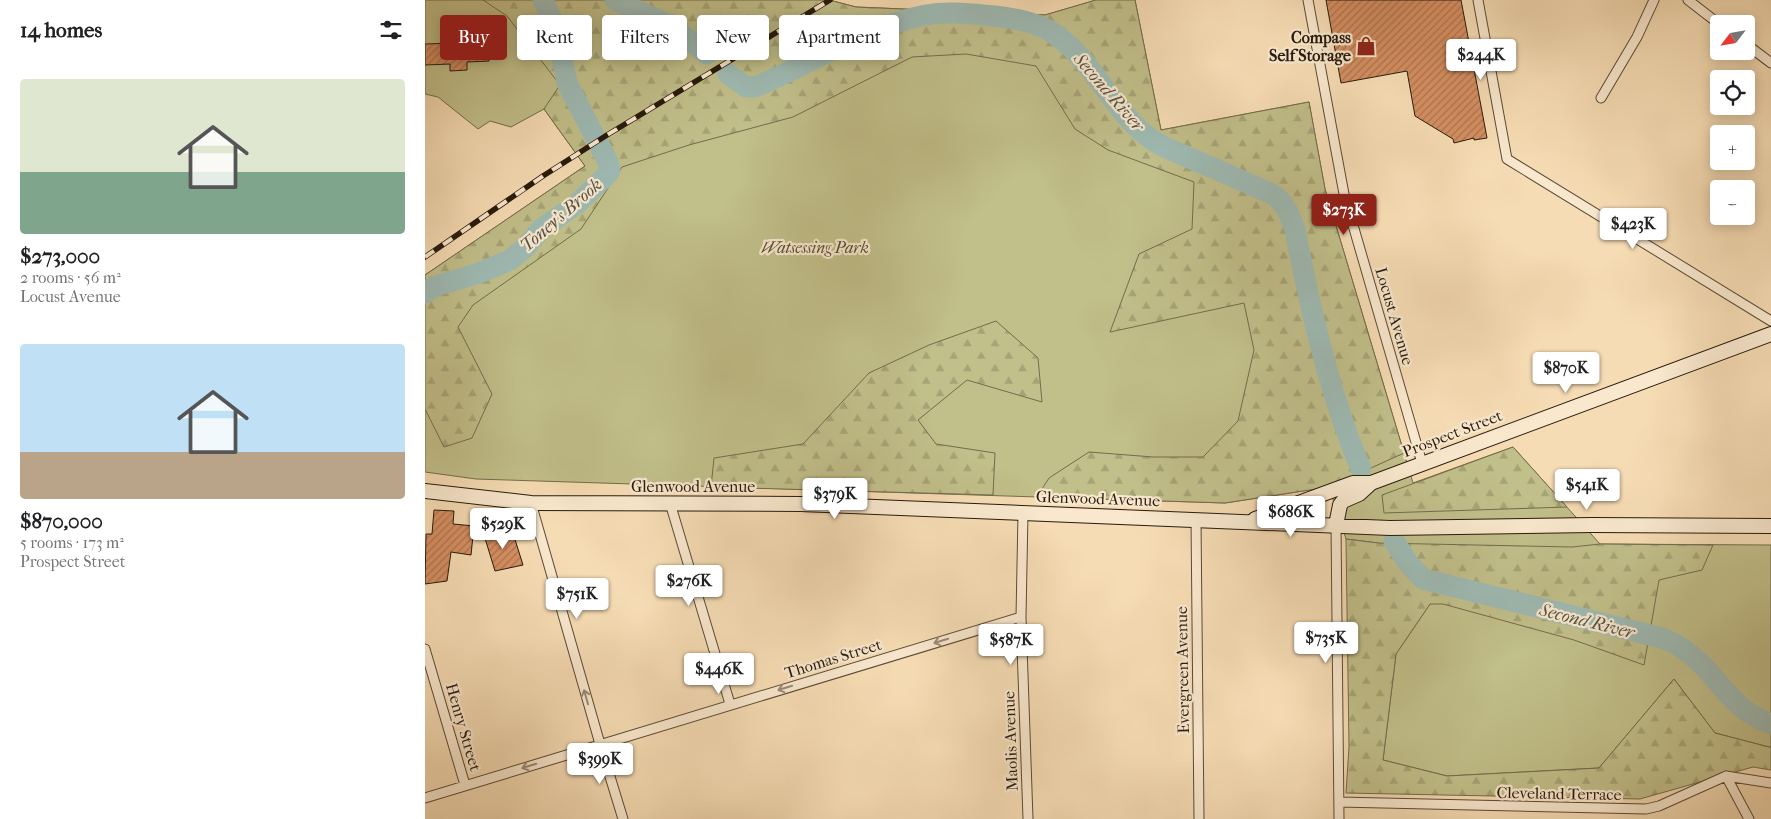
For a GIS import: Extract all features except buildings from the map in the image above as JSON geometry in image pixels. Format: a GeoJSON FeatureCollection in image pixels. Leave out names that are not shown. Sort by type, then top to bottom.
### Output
{"type":"FeatureCollection","features":[{"type":"Feature","properties":{"kind":"street","name":"Locust Avenue"},"geometry":{"type":"LineString","coordinates":[[1308,0],[1344,194],[1422,463]]}},
{"type":"Feature","properties":{"kind":"street"},"geometry":{"type":"LineString","coordinates":[[1478,0],[1507,159],[1771,321]]}},
{"type":"Feature","properties":{"kind":"street"},"geometry":{"type":"LineString","coordinates":[[1601,98],[1637,37],[1654,0]]}},
{"type":"Feature","properties":{"kind":"street"},"geometry":{"type":"LineString","coordinates":[[1688,0],[1710,17]]}},
{"type":"Feature","properties":{"kind":"street"},"geometry":{"type":"LineString","coordinates":[[1755,51],[1771,63]]}},
{"type":"Feature","properties":{"kind":"street","name":"Prospect Street"},"geometry":{"type":"LineString","coordinates":[[1336,526],[1340,505],[1343,501],[1359,494],[1371,483],[1771,334]]}},
{"type":"Feature","properties":{"kind":"street","name":"Prospect Street"},"geometry":{"type":"LineString","coordinates":[[1247,522],[1353,483],[1371,483]]}},
{"type":"Feature","properties":{"kind":"street","name":"Glenwood Avenue"},"geometry":{"type":"LineString","coordinates":[[425,492],[531,503],[801,504],[1390,528],[1771,526]]}},
{"type":"Feature","properties":{"kind":"street"},"geometry":{"type":"LineString","coordinates":[[531,503],[623,819]]}},
{"type":"Feature","properties":{"kind":"street"},"geometry":{"type":"LineString","coordinates":[[670,503],[730,704]]}},
{"type":"Feature","properties":{"kind":"street","name":"Maolis Avenue"},"geometry":{"type":"LineString","coordinates":[[1023,513],[1021,617],[1027,819]]}},
{"type":"Feature","properties":{"kind":"street","name":"Evergreen Avenue"},"geometry":{"type":"LineString","coordinates":[[1196,520],[1199,819]]}},
{"type":"Feature","properties":{"kind":"street"},"geometry":{"type":"LineString","coordinates":[[1336,526],[1339,819]]}},
{"type":"Feature","properties":{"kind":"street","name":"Thomas Street"},"geometry":{"type":"LineString","coordinates":[[425,798],[1021,617]]}},
{"type":"Feature","properties":{"kind":"street","name":"Henry Street"},"geometry":{"type":"LineString","coordinates":[[425,649],[465,785]]}},
{"type":"Feature","properties":{"kind":"street"},"geometry":{"type":"LineString","coordinates":[[1726,776],[1771,783]]}},
{"type":"Feature","properties":{"kind":"street"},"geometry":{"type":"LineString","coordinates":[[1726,776],[1749,819]]}},
{"type":"Feature","properties":{"kind":"street","name":"Cleveland Terrace"},"geometry":{"type":"LineString","coordinates":[[1339,802],[1638,814],[1726,776]]}},
{"type":"Feature","properties":{"kind":"green space","name":"Watsessing Park"},"geometry":{"type":"Polygon","coordinates":[[[425,0],[829,0],[856,7],[1045,15],[1096,0],[1135,0],[1161,130],[1309,102],[1325,189],[1413,483],[1513,447],[1600,544],[1771,545],[1771,747],[1715,733],[1674,679],[1599,768],[1447,776],[1383,760],[1396,654],[1430,604],[1378,543],[1346,539],[1329,487],[1225,503],[476,479],[425,472],[425,275],[585,166],[544,109],[511,127],[490,121],[478,129],[438,97],[425,94],[425,0]]]}},
{"type":"Feature","properties":{"kind":"green space"},"geometry":{"type":"Polygon","coordinates":[[[483,0],[829,0],[856,7],[1045,15],[1096,0],[1135,0],[1161,130],[1309,102],[1325,189],[1404,453],[1329,487],[1225,503],[1037,497],[1049,478],[1089,452],[1153,457],[1203,457],[1238,421],[1254,350],[1244,303],[1110,332],[1139,254],[1192,229],[1194,182],[1108,150],[1075,129],[1036,66],[966,54],[912,57],[793,117],[689,145],[622,167],[581,229],[473,305],[458,327],[492,394],[472,438],[444,447],[425,409],[425,275],[585,166],[544,109],[560,85],[541,60],[592,60],[592,15],[517,15],[517,29],[506,15],[483,0]]]}},
{"type":"Feature","properties":{"kind":"green space"},"geometry":{"type":"Polygon","coordinates":[[[996,321],[1038,358],[1042,402],[967,380],[918,420],[936,444],[995,453],[993,495],[711,487],[714,458],[803,444],[869,373],[929,345],[996,321]]]}},
{"type":"Feature","properties":{"kind":"green space"},"geometry":{"type":"Polygon","coordinates":[[[1513,447],[1567,507],[1384,513],[1382,495],[1513,447]]]}},
{"type":"Feature","properties":{"kind":"green space"},"geometry":{"type":"Polygon","coordinates":[[[1346,539],[1378,543],[1572,547],[1600,544],[1713,545],[1702,570],[1659,580],[1644,665],[1574,640],[1443,604],[1430,604],[1396,654],[1383,760],[1447,776],[1599,768],[1674,679],[1715,733],[1771,747],[1771,770],[1753,767],[1640,799],[1346,793],[1349,747],[1346,539]]]}},
{"type":"Feature","properties":{"kind":"waterway","name":"Toney's Brook"},"geometry":{"type":"LineString","coordinates":[[425,293],[436,286],[479,273],[510,260],[526,247],[541,229],[577,204],[610,170],[608,162],[567,83],[556,29],[543,0]]}},
{"type":"Feature","properties":{"kind":"waterway","name":"Second River"},"geometry":{"type":"LineString","coordinates":[[615,0],[671,26],[697,46]]}},
{"type":"Feature","properties":{"kind":"waterway","name":"Second River"},"geometry":{"type":"LineString","coordinates":[[728,74],[746,87],[755,87],[839,46],[904,20],[926,15],[960,13],[994,16],[1029,22],[1048,30],[1077,54],[1124,113],[1151,139],[1171,150],[1272,194],[1284,205],[1295,230],[1314,321],[1330,381],[1361,469]]}},
{"type":"Feature","properties":{"kind":"waterway","name":"Second River"},"geometry":{"type":"LineString","coordinates":[[1394,541],[1408,563],[1423,579],[1662,638],[1673,643],[1695,658],[1744,709],[1771,724]]}},
{"type":"Feature","properties":{"kind":"railway"},"geometry":{"type":"LineString","coordinates":[[425,257],[543,176],[607,135],[830,0]]}},
{"type":"Feature","properties":{"kind":"place","name":"Compass Self Storage"},"geometry":{"type":"Point","coordinates":[1366,46]}}]}
